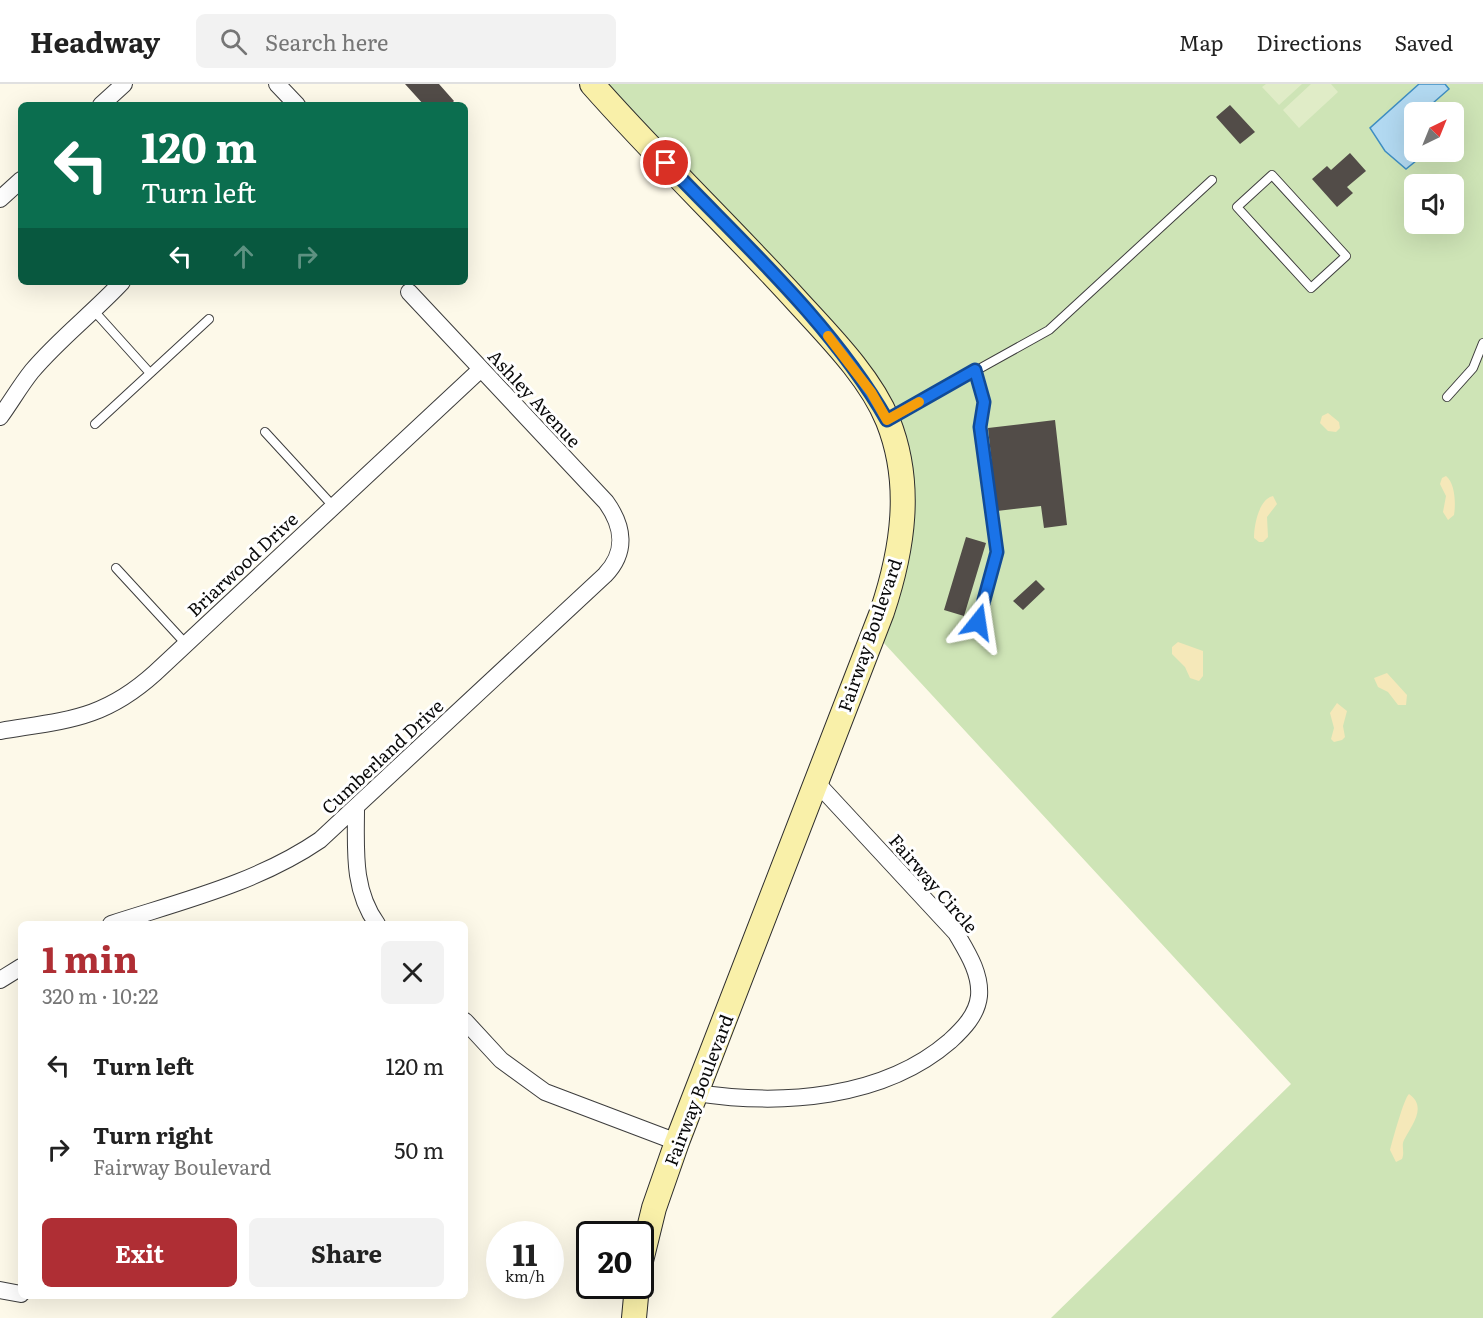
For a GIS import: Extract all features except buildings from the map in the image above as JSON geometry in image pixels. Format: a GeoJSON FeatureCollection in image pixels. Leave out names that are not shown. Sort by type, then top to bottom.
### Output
{"type":"FeatureCollection","features":[{"type":"Feature","properties":{"kind":"street"},"geometry":{"type":"LineString","coordinates":[[105,102],[124,84]]}},
{"type":"Feature","properties":{"kind":"street"},"geometry":{"type":"LineString","coordinates":[[277,84],[294,102]]}},
{"type":"Feature","properties":{"kind":"street","name":"Fairway Boulevard"},"geometry":{"type":"LineString","coordinates":[[592,84],[812,318],[854,367],[887,420],[897,449],[902,479],[902,541],[886,600],[677,1142],[651,1221]]}},
{"type":"Feature","properties":{"kind":"street"},"geometry":{"type":"LineString","coordinates":[[0,199],[18,183]]}},
{"type":"Feature","properties":{"kind":"street"},"geometry":{"type":"LineString","coordinates":[[0,417],[32,372],[62,340],[95,312],[119,285]]}},
{"type":"Feature","properties":{"kind":"street","name":"Ashley Avenue"},"geometry":{"type":"LineString","coordinates":[[410,292],[606,502],[616,519],[622,538]]}},
{"type":"Feature","properties":{"kind":"street","name":"Briarwood Drive"},"geometry":{"type":"LineString","coordinates":[[0,731],[72,721],[100,711],[121,700],[186,644],[481,369]]}},
{"type":"Feature","properties":{"kind":"street","name":"Cumberland Drive"},"geometry":{"type":"LineString","coordinates":[[120,921],[254,877],[289,861],[320,840],[605,575],[617,558],[622,538]]}},
{"type":"Feature","properties":{"kind":"street","name":"Fairway Circle"},"geometry":{"type":"LineString","coordinates":[[697,1093],[719,1096],[790,1097],[839,1092],[877,1083],[941,1049],[957,1035],[976,1009],[979,994],[977,976],[969,954],[956,933],[816,782]]}},
{"type":"Feature","properties":{"kind":"street"},"geometry":{"type":"LineString","coordinates":[[356,808],[358,879],[363,899],[375,921]]}},
{"type":"Feature","properties":{"kind":"street"},"geometry":{"type":"LineString","coordinates":[[0,980],[18,969]]}},
{"type":"Feature","properties":{"kind":"street"},"geometry":{"type":"LineString","coordinates":[[468,1024],[501,1060],[545,1092],[677,1142]]}},
{"type":"Feature","properties":{"kind":"street"},"geometry":{"type":"LineString","coordinates":[[0,1290],[18,1293]]}},
{"type":"Feature","properties":{"kind":"street"},"geometry":{"type":"LineString","coordinates":[[634,1318],[636,1299]]}},
{"type":"Feature","properties":{"kind":"lane"},"geometry":{"type":"LineString","coordinates":[[1272,176],[1346,256],[1311,288],[1237,207],[1272,176]]}},
{"type":"Feature","properties":{"kind":"lane"},"geometry":{"type":"LineString","coordinates":[[887,420],[1049,330],[1212,180]]}},
{"type":"Feature","properties":{"kind":"lane"},"geometry":{"type":"LineString","coordinates":[[95,312],[149,372]]}},
{"type":"Feature","properties":{"kind":"lane"},"geometry":{"type":"LineString","coordinates":[[95,424],[209,319]]}},
{"type":"Feature","properties":{"kind":"lane"},"geometry":{"type":"LineString","coordinates":[[1447,397],[1473,369],[1483,343]]}},
{"type":"Feature","properties":{"kind":"lane"},"geometry":{"type":"LineString","coordinates":[[975,370],[984,402],[980,427],[997,552],[978,622]]}},
{"type":"Feature","properties":{"kind":"lane"},"geometry":{"type":"LineString","coordinates":[[265,432],[333,506]]}},
{"type":"Feature","properties":{"kind":"lane"},"geometry":{"type":"LineString","coordinates":[[117,568],[186,644]]}},
{"type":"Feature","properties":{"kind":"green space"},"geometry":{"type":"Polygon","coordinates":[[[604,84],[1483,84],[1483,1318],[1051,1318],[1291,1084],[883,642],[912,536],[913,488],[901,427],[604,84]]]}},
{"type":"Feature","properties":{"kind":"green space"},"geometry":{"type":"Polygon","coordinates":[[[1266,84],[1302,84],[1279,105],[1262,87],[1266,84]]]}},
{"type":"Feature","properties":{"kind":"green space"},"geometry":{"type":"Polygon","coordinates":[[[1311,84],[1331,84],[1338,92],[1299,128],[1283,110],[1311,84]]]}},
{"type":"Feature","properties":{"kind":"sand"},"geometry":{"type":"Polygon","coordinates":[[[1328,413],[1339,422],[1340,428],[1336,432],[1328,431],[1320,423],[1322,416],[1328,413]]]}},
{"type":"Feature","properties":{"kind":"sand"},"geometry":{"type":"Polygon","coordinates":[[[1446,476],[1453,488],[1455,499],[1454,515],[1448,520],[1443,512],[1446,496],[1440,484],[1442,478],[1446,476]]]}},
{"type":"Feature","properties":{"kind":"sand"},"geometry":{"type":"Polygon","coordinates":[[[1273,496],[1277,504],[1267,517],[1268,537],[1263,542],[1259,542],[1254,538],[1258,513],[1264,502],[1273,496]]]}},
{"type":"Feature","properties":{"kind":"sand"},"geometry":{"type":"Polygon","coordinates":[[[1178,642],[1203,651],[1203,676],[1199,681],[1190,678],[1185,667],[1172,654],[1172,647],[1178,642]]]}},
{"type":"Feature","properties":{"kind":"sand"},"geometry":{"type":"Polygon","coordinates":[[[1387,673],[1407,695],[1406,705],[1398,705],[1388,692],[1378,687],[1374,678],[1387,673]]]}},
{"type":"Feature","properties":{"kind":"sand"},"geometry":{"type":"Polygon","coordinates":[[[1337,703],[1347,711],[1343,726],[1345,737],[1334,742],[1331,739],[1334,728],[1330,713],[1337,703]]]}},
{"type":"Feature","properties":{"kind":"sand"},"geometry":{"type":"Polygon","coordinates":[[[1409,1094],[1415,1099],[1418,1111],[1403,1142],[1402,1159],[1396,1162],[1390,1150],[1409,1094]]]}},
{"type":"Feature","properties":{"kind":"water"},"geometry":{"type":"Polygon","coordinates":[[[1419,84],[1445,84],[1449,89],[1434,102],[1404,102],[1404,162],[1415,162],[1406,169],[1385,151],[1370,128],[1419,84]]]}},
{"type":"Feature","properties":{"kind":"slow traffic"},"geometry":{"type":"LineString","coordinates":[[828,336],[854,367],[887,420],[919,402]]}},
{"type":"Feature","properties":{"kind":"route"},"geometry":{"type":"LineString","coordinates":[[666,163],[758,258],[812,318],[854,367],[887,420],[975,370],[984,402],[980,427],[997,552],[978,622]]}}]}
